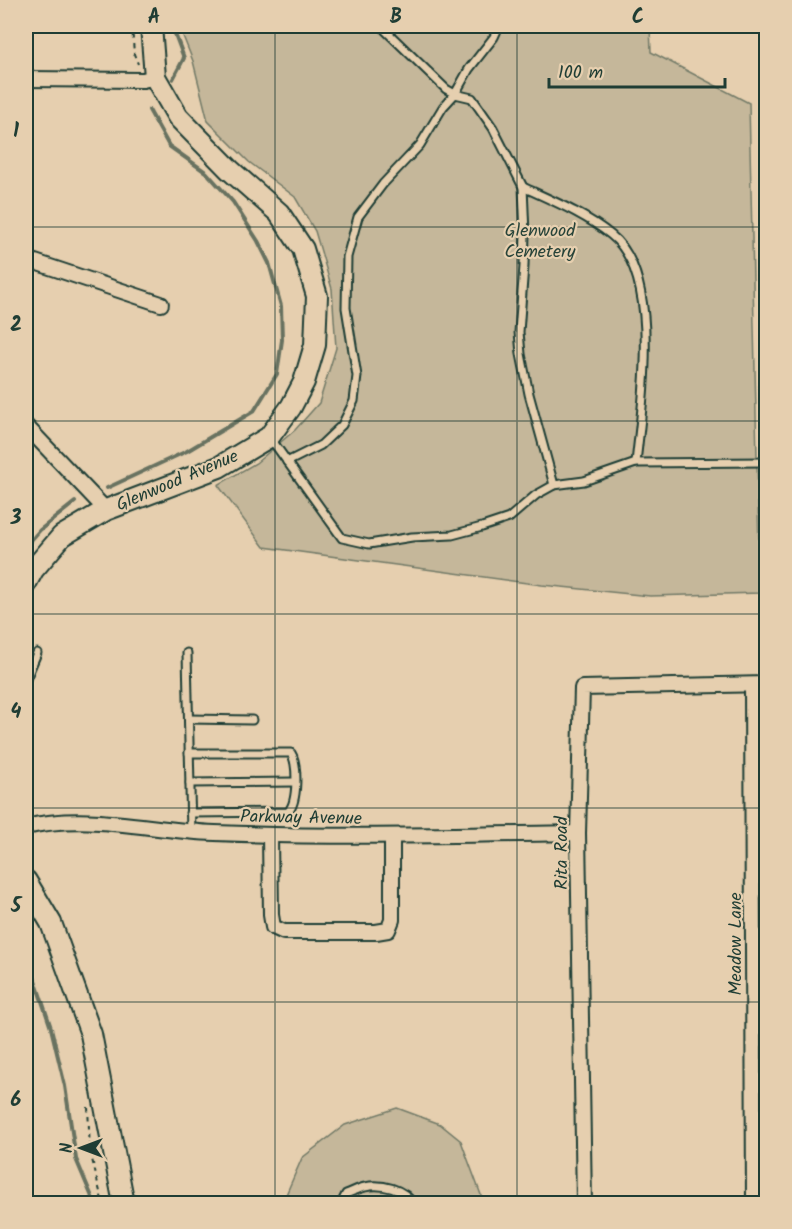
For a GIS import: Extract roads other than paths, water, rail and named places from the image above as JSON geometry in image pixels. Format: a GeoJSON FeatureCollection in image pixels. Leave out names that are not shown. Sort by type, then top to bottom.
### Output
{"type":"FeatureCollection","features":[{"type":"Feature","properties":{"kind":"street","name":"Glenwood Avenue"},"geometry":{"type":"LineString","coordinates":[[26,583],[33,570],[62,536],[106,510],[219,467],[269,437],[291,407],[304,382],[315,345],[317,296],[303,249],[279,213],[230,170],[178,117],[149,78],[151,26]]}},
{"type":"Feature","properties":{"kind":"street"},"geometry":{"type":"LineString","coordinates":[[26,79],[149,78]]}},
{"type":"Feature","properties":{"kind":"street"},"geometry":{"type":"LineString","coordinates":[[26,259],[161,304]]}},
{"type":"Feature","properties":{"kind":"street"},"geometry":{"type":"LineString","coordinates":[[26,426],[106,510]]}},
{"type":"Feature","properties":{"kind":"street","name":"Rita Road"},"geometry":{"type":"LineString","coordinates":[[584,1203],[578,833],[582,688],[759,685]]}},
{"type":"Feature","properties":{"kind":"street","name":"Meadow Lane"},"geometry":{"type":"LineString","coordinates":[[754,1203],[759,685]]}},
{"type":"Feature","properties":{"kind":"street","name":"Parkway Avenue"},"geometry":{"type":"LineString","coordinates":[[26,827],[50,821],[76,820],[191,833],[392,836],[578,833]]}},
{"type":"Feature","properties":{"kind":"street"},"geometry":{"type":"LineString","coordinates":[[270,835],[271,915],[273,927],[285,932],[388,930],[392,920],[392,836]]}},
{"type":"Feature","properties":{"kind":"street"},"geometry":{"type":"LineString","coordinates":[[26,881],[51,923],[91,1034],[124,1203]]}},
{"type":"Feature","properties":{"kind":"lane"},"geometry":{"type":"LineString","coordinates":[[382,26],[446,89],[472,98],[493,128],[523,187],[525,234],[519,332],[521,354],[529,394],[554,485]]}},
{"type":"Feature","properties":{"kind":"lane"},"geometry":{"type":"LineString","coordinates":[[287,462],[321,445],[342,425],[354,401],[357,376],[346,308],[347,257],[358,217],[383,184],[420,145],[469,69],[494,37],[499,26]]}},
{"type":"Feature","properties":{"kind":"lane"},"geometry":{"type":"LineString","coordinates":[[523,187],[571,210],[612,236],[629,254],[637,273],[641,293],[647,366],[636,463]]}},
{"type":"Feature","properties":{"kind":"lane"},"geometry":{"type":"LineString","coordinates":[[269,437],[342,538],[362,543],[452,534],[482,527],[509,518],[536,495],[554,485],[584,481],[636,463],[766,462]]}},
{"type":"Feature","properties":{"kind":"lane"},"geometry":{"type":"LineString","coordinates":[[26,679],[37,653]]}},
{"type":"Feature","properties":{"kind":"lane"},"geometry":{"type":"LineString","coordinates":[[188,654],[191,833]]}},
{"type":"Feature","properties":{"kind":"lane"},"geometry":{"type":"LineString","coordinates":[[189,719],[252,720]]}},
{"type":"Feature","properties":{"kind":"lane"},"geometry":{"type":"LineString","coordinates":[[189,753],[291,753],[295,759],[295,802],[288,812],[190,813]]}},
{"type":"Feature","properties":{"kind":"lane"},"geometry":{"type":"LineString","coordinates":[[190,783],[295,782]]}},
{"type":"Feature","properties":{"kind":"lane"},"geometry":{"type":"LineString","coordinates":[[341,1203],[346,1194],[366,1186],[388,1186],[410,1197],[413,1203]]}},
{"type":"Feature","properties":{"kind":"waterway"},"geometry":{"type":"LineString","coordinates":[[172,26],[184,58],[173,79]]}},
{"type":"Feature","properties":{"kind":"waterway"},"geometry":{"type":"LineString","coordinates":[[107,488],[187,451],[254,411],[277,374],[282,340],[281,306],[269,263],[258,241],[233,202],[207,173],[169,146],[149,110]]}},
{"type":"Feature","properties":{"kind":"waterway"},"geometry":{"type":"LineString","coordinates":[[26,546],[40,530],[75,502]]}},
{"type":"Feature","properties":{"kind":"waterway"},"geometry":{"type":"LineString","coordinates":[[26,953],[51,1028],[65,1086],[76,1159],[95,1204]]}},
{"type":"Feature","properties":{"kind":"park label","name":"Glenwood Cemetery"},"geometry":{"type":"Point","coordinates":[540,240]}}]}
